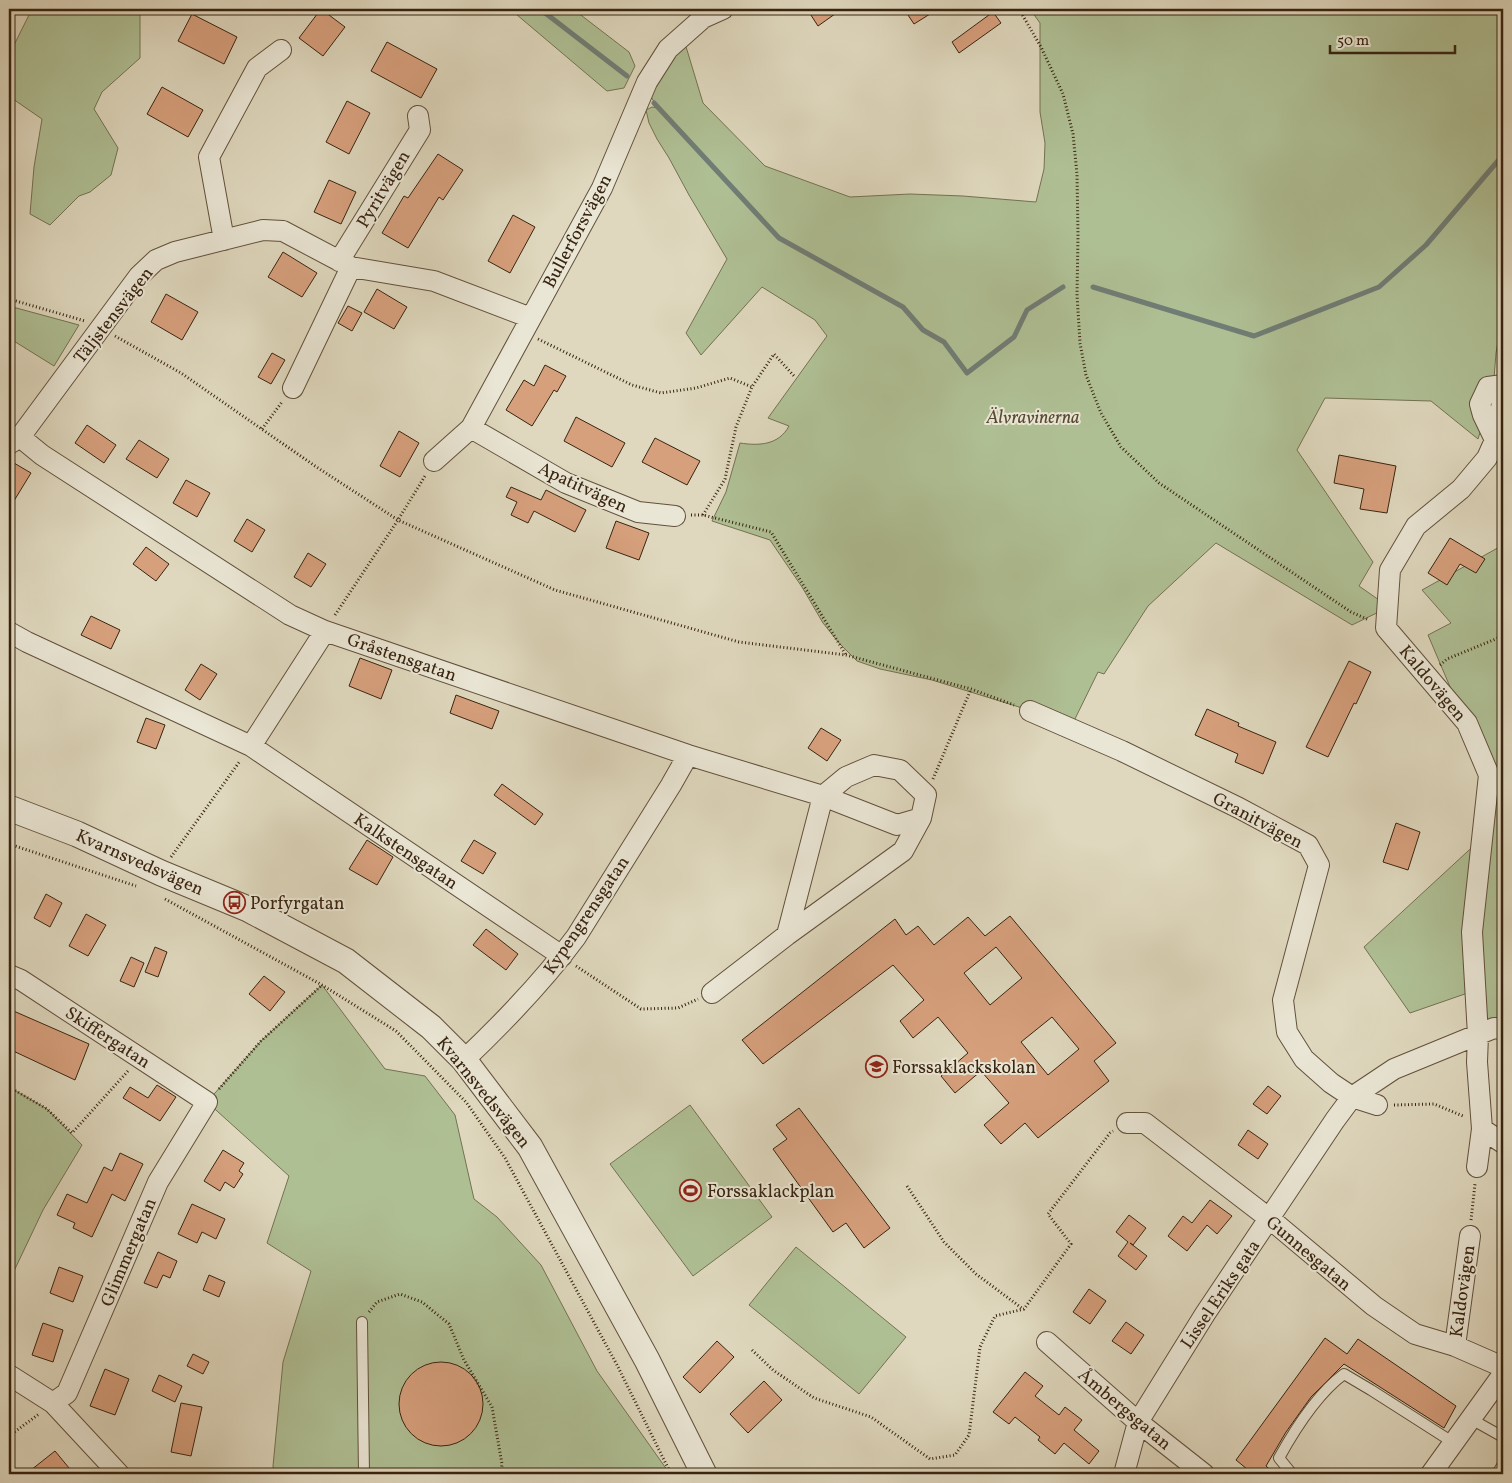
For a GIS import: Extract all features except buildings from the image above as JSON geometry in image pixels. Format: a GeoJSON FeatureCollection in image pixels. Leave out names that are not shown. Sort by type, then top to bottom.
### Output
{"type":"FeatureCollection","features":[{"type":"Feature","properties":{"kind":"street","name":"Bullerforsvägen"},"geometry":{"type":"LineString","coordinates":[[434,461],[471,428],[602,188],[648,82],[668,49],[703,18],[723,9]]}},
{"type":"Feature","properties":{"kind":"street"},"geometry":{"type":"LineString","coordinates":[[224,240],[209,157],[257,68],[280,50]]}},
{"type":"Feature","properties":{"kind":"street","name":"Pyritvägen"},"geometry":{"type":"LineString","coordinates":[[293,388],[345,264],[420,130],[418,116]]}},
{"type":"Feature","properties":{"kind":"street","name":"Täljstensvägen"},"geometry":{"type":"LineString","coordinates":[[14,441],[139,276],[156,260],[175,252],[263,230],[282,231],[345,264],[434,281],[528,325]]}},
{"type":"Feature","properties":{"kind":"street"},"geometry":{"type":"LineString","coordinates":[[1495,440],[1480,404],[1488,386],[1503,385]]}},
{"type":"Feature","properties":{"kind":"street","name":"Kaldovägen"},"geometry":{"type":"LineString","coordinates":[[1477,1167],[1482,1129],[1477,1062],[1478,1036],[1472,932],[1488,775],[1467,723],[1429,676],[1386,628],[1390,570],[1416,526],[1461,489],[1487,458],[1495,440],[1503,397]]}},
{"type":"Feature","properties":{"kind":"street","name":"Apatitvägen"},"geometry":{"type":"LineString","coordinates":[[471,428],[566,484],[638,512],[675,516]]}},
{"type":"Feature","properties":{"kind":"street","name":"Gråstensgatan"},"geometry":{"type":"LineString","coordinates":[[14,441],[42,455],[290,615],[325,631],[688,755],[824,796],[897,825],[922,818]]}},
{"type":"Feature","properties":{"kind":"street"},"geometry":{"type":"LineString","coordinates":[[251,746],[325,631]]}},
{"type":"Feature","properties":{"kind":"street","name":"Kalkstensgatan"},"geometry":{"type":"LineString","coordinates":[[9,632],[251,746],[562,956]]}},
{"type":"Feature","properties":{"kind":"street","name":"Granitvägen"},"geometry":{"type":"LineString","coordinates":[[1030,711],[1122,751],[1239,808],[1308,845],[1319,865],[1283,1000],[1287,1032],[1304,1059],[1331,1083],[1352,1097],[1377,1105]]}},
{"type":"Feature","properties":{"kind":"street","name":"Kypengrensgatan"},"geometry":{"type":"LineString","coordinates":[[464,1060],[516,1011],[576,937],[688,755]]}},
{"type":"Feature","properties":{"kind":"street"},"geometry":{"type":"LineString","coordinates":[[712,993],[787,935],[903,851],[922,818],[926,795],[900,770],[874,765],[846,776],[824,796],[787,935]]}},
{"type":"Feature","properties":{"kind":"street","name":"Kvarnsvedsvägen"},"geometry":{"type":"LineString","coordinates":[[9,808],[77,834],[157,882],[248,909],[346,961],[431,1027],[464,1060],[530,1147],[646,1360],[704,1474]]}},
{"type":"Feature","properties":{"kind":"street","name":"Skiffergatan"},"geometry":{"type":"LineString","coordinates":[[9,975],[21,980],[207,1102]]}},
{"type":"Feature","properties":{"kind":"street"},"geometry":{"type":"LineString","coordinates":[[1352,1097],[1394,1069],[1494,1028],[1503,1029]]}},
{"type":"Feature","properties":{"kind":"street","name":"Lissel Eriks gata"},"geometry":{"type":"LineString","coordinates":[[1124,1474],[1138,1422],[1205,1314],[1352,1097]]}},
{"type":"Feature","properties":{"kind":"street","name":"Glimmergatan"},"geometry":{"type":"LineString","coordinates":[[54,1403],[67,1393],[158,1182],[207,1102]]}},
{"type":"Feature","properties":{"kind":"street","name":"Gunnesgatan"},"geometry":{"type":"LineString","coordinates":[[1127,1123],[1145,1123],[1270,1219],[1374,1306],[1415,1334],[1455,1346],[1503,1367]]}},
{"type":"Feature","properties":{"kind":"street"},"geometry":{"type":"LineString","coordinates":[[1482,1129],[1503,1143]]}},
{"type":"Feature","properties":{"kind":"street","name":"Kaldovägen"},"geometry":{"type":"LineString","coordinates":[[1455,1346],[1470,1236]]}},
{"type":"Feature","properties":{"kind":"street","name":"Åmbergsgatan"},"geometry":{"type":"LineString","coordinates":[[1047,1342],[1194,1471]]}},
{"type":"Feature","properties":{"kind":"street"},"geometry":{"type":"LineString","coordinates":[[1431,1474],[1503,1374]]}},
{"type":"Feature","properties":{"kind":"street"},"geometry":{"type":"LineString","coordinates":[[9,1375],[54,1403],[119,1474]]}},
{"type":"Feature","properties":{"kind":"lane"},"geometry":{"type":"LineString","coordinates":[[362,1322],[364,1474]]}},
{"type":"Feature","properties":{"kind":"lane"},"geometry":{"type":"LineString","coordinates":[[1292,1474],[1279,1458],[1292,1435],[1330,1384],[1344,1374],[1454,1443]]}},
{"type":"Feature","properties":{"kind":"lane"},"geometry":{"type":"LineString","coordinates":[[1471,1419],[1503,1437]]}},
{"type":"Feature","properties":{"kind":"lane"},"geometry":{"type":"LineString","coordinates":[[1497,1474],[1503,1464]]}},
{"type":"Feature","properties":{"kind":"path"},"geometry":{"type":"LineString","coordinates":[[1019,9],[1041,47],[1063,94],[1073,134],[1077,174],[1078,235],[1076,295],[1080,343],[1086,375],[1101,413],[1121,447],[1159,483],[1211,520],[1351,612],[1386,628]]}},
{"type":"Feature","properties":{"kind":"path"},"geometry":{"type":"LineString","coordinates":[[9,299],[101,328],[181,373],[398,520],[555,590],[739,642],[846,655],[971,689],[1030,711]]}},
{"type":"Feature","properties":{"kind":"path"},"geometry":{"type":"LineString","coordinates":[[528,325],[632,386],[660,394],[696,388],[730,378],[752,387]]}},
{"type":"Feature","properties":{"kind":"path"},"geometry":{"type":"LineString","coordinates":[[703,515],[725,480],[736,427],[752,387],[774,354],[795,377]]}},
{"type":"Feature","properties":{"kind":"path"},"geometry":{"type":"LineString","coordinates":[[262,429],[293,388]]}},
{"type":"Feature","properties":{"kind":"path"},"geometry":{"type":"LineString","coordinates":[[325,631],[398,520],[434,461]]}},
{"type":"Feature","properties":{"kind":"path"},"geometry":{"type":"LineString","coordinates":[[675,516],[703,515],[771,532],[846,655]]}},
{"type":"Feature","properties":{"kind":"path"},"geometry":{"type":"LineString","coordinates":[[1429,676],[1447,659],[1503,636]]}},
{"type":"Feature","properties":{"kind":"path"},"geometry":{"type":"LineString","coordinates":[[926,795],[971,689]]}},
{"type":"Feature","properties":{"kind":"path"},"geometry":{"type":"LineString","coordinates":[[157,882],[166,864],[251,746]]}},
{"type":"Feature","properties":{"kind":"path"},"geometry":{"type":"LineString","coordinates":[[9,844],[157,882],[179,907],[228,932],[322,985],[396,1031],[466,1102],[505,1158],[617,1365],[671,1474]]}},
{"type":"Feature","properties":{"kind":"path"},"geometry":{"type":"LineString","coordinates":[[562,956],[641,1009],[678,1008],[712,993]]}},
{"type":"Feature","properties":{"kind":"path"},"geometry":{"type":"LineString","coordinates":[[207,1102],[261,1041],[322,985]]}},
{"type":"Feature","properties":{"kind":"path"},"geometry":{"type":"LineString","coordinates":[[9,1087],[47,1109],[72,1133],[140,1058]]}},
{"type":"Feature","properties":{"kind":"path"},"geometry":{"type":"LineString","coordinates":[[1377,1105],[1434,1104],[1458,1113],[1482,1129]]}},
{"type":"Feature","properties":{"kind":"path"},"geometry":{"type":"LineString","coordinates":[[752,1350],[773,1370],[814,1398],[872,1417],[930,1458],[955,1455],[968,1435],[980,1347],[995,1316],[1024,1309],[1071,1244],[1048,1214],[1110,1133],[1127,1123]]}},
{"type":"Feature","properties":{"kind":"path"},"geometry":{"type":"LineString","coordinates":[[1470,1236],[1477,1167]]}},
{"type":"Feature","properties":{"kind":"path"},"geometry":{"type":"LineString","coordinates":[[907,1186],[944,1242],[976,1274],[1024,1309]]}},
{"type":"Feature","properties":{"kind":"path"},"geometry":{"type":"LineString","coordinates":[[362,1322],[378,1302],[400,1294],[422,1302],[449,1324],[464,1360],[492,1407],[502,1464],[501,1474]]}},
{"type":"Feature","properties":{"kind":"path"},"geometry":{"type":"LineString","coordinates":[[9,1436],[54,1403]]}},
{"type":"Feature","properties":{"kind":"green space"},"geometry":{"type":"Polygon","coordinates":[[[32,9],[140,9],[140,58],[102,92],[94,109],[118,148],[111,175],[90,192],[79,196],[50,225],[30,214],[34,167],[42,119],[13,99],[9,105],[9,55],[32,9]]]}},
{"type":"Feature","properties":{"kind":"green space"},"geometry":{"type":"Polygon","coordinates":[[[510,9],[573,9],[629,52],[635,66],[624,88],[607,91],[510,9]]]}},
{"type":"Feature","properties":{"kind":"green space","name":"Älvravinerna"},"geometry":{"type":"Polygon","coordinates":[[[1030,9],[1503,9],[1503,313],[1496,353],[1493,391],[1478,439],[1431,401],[1325,398],[1297,450],[1373,562],[1359,586],[1389,607],[1352,625],[1216,543],[1148,606],[1104,674],[1098,672],[1071,727],[1035,712],[932,680],[880,669],[857,661],[823,623],[802,587],[770,540],[712,521],[726,492],[740,443],[768,443],[774,441],[785,432],[789,426],[768,418],[827,336],[815,320],[762,287],[701,355],[686,333],[727,259],[657,139],[649,123],[646,110],[652,107],[658,108],[648,92],[684,40],[703,103],[765,166],[850,197],[910,194],[1036,202],[1044,169],[1045,143],[1040,112],[1040,23],[1030,9]]]}},
{"type":"Feature","properties":{"kind":"green space"},"geometry":{"type":"Polygon","coordinates":[[[9,306],[79,325],[54,366],[9,338],[9,306]]]}},
{"type":"Feature","properties":{"kind":"green space"},"geometry":{"type":"Polygon","coordinates":[[[1503,545],[1503,1024],[1485,1020],[1485,987],[1410,1013],[1364,947],[1493,828],[1462,715],[1428,635],[1451,623],[1422,590],[1503,545]]]}},
{"type":"Feature","properties":{"kind":"green space"},"geometry":{"type":"Polygon","coordinates":[[[322,985],[385,1069],[425,1076],[455,1115],[474,1199],[497,1217],[541,1265],[597,1371],[670,1474],[274,1474],[273,1466],[283,1362],[311,1271],[267,1243],[289,1176],[207,1102],[261,1041],[322,985]]]}},
{"type":"Feature","properties":{"kind":"green space"},"geometry":{"type":"Polygon","coordinates":[[[9,1087],[47,1109],[82,1145],[43,1210],[14,1271],[9,1268],[9,1087]]]}},
{"type":"Feature","properties":{"kind":"green space","name":"Forssaklackplan"},"geometry":{"type":"Polygon","coordinates":[[[690,1105],[772,1217],[693,1276],[610,1164],[690,1105]]]}},
{"type":"Feature","properties":{"kind":"green space"},"geometry":{"type":"Polygon","coordinates":[[[796,1247],[906,1337],[859,1394],[749,1305],[796,1247]]]}},
{"type":"Feature","properties":{"kind":"waterway"},"geometry":{"type":"LineString","coordinates":[[540,9],[627,76]]}},
{"type":"Feature","properties":{"kind":"waterway"},"geometry":{"type":"LineString","coordinates":[[654,103],[779,238],[903,307],[923,330],[944,342],[967,373],[1014,337],[1027,310],[1063,287]]}},
{"type":"Feature","properties":{"kind":"waterway"},"geometry":{"type":"LineString","coordinates":[[1093,287],[1254,336],[1379,287],[1426,245],[1503,155]]}},
{"type":"Feature","properties":{"kind":"place","name":"Porfyrgatan"},"geometry":{"type":"Point","coordinates":[234,903]}},
{"type":"Feature","properties":{"kind":"place","name":"Forssaklackskolan"},"geometry":{"type":"Point","coordinates":[876,1067]}},
{"type":"Feature","properties":{"kind":"place","name":"Forssaklackplan"},"geometry":{"type":"Point","coordinates":[691,1191]}}]}
